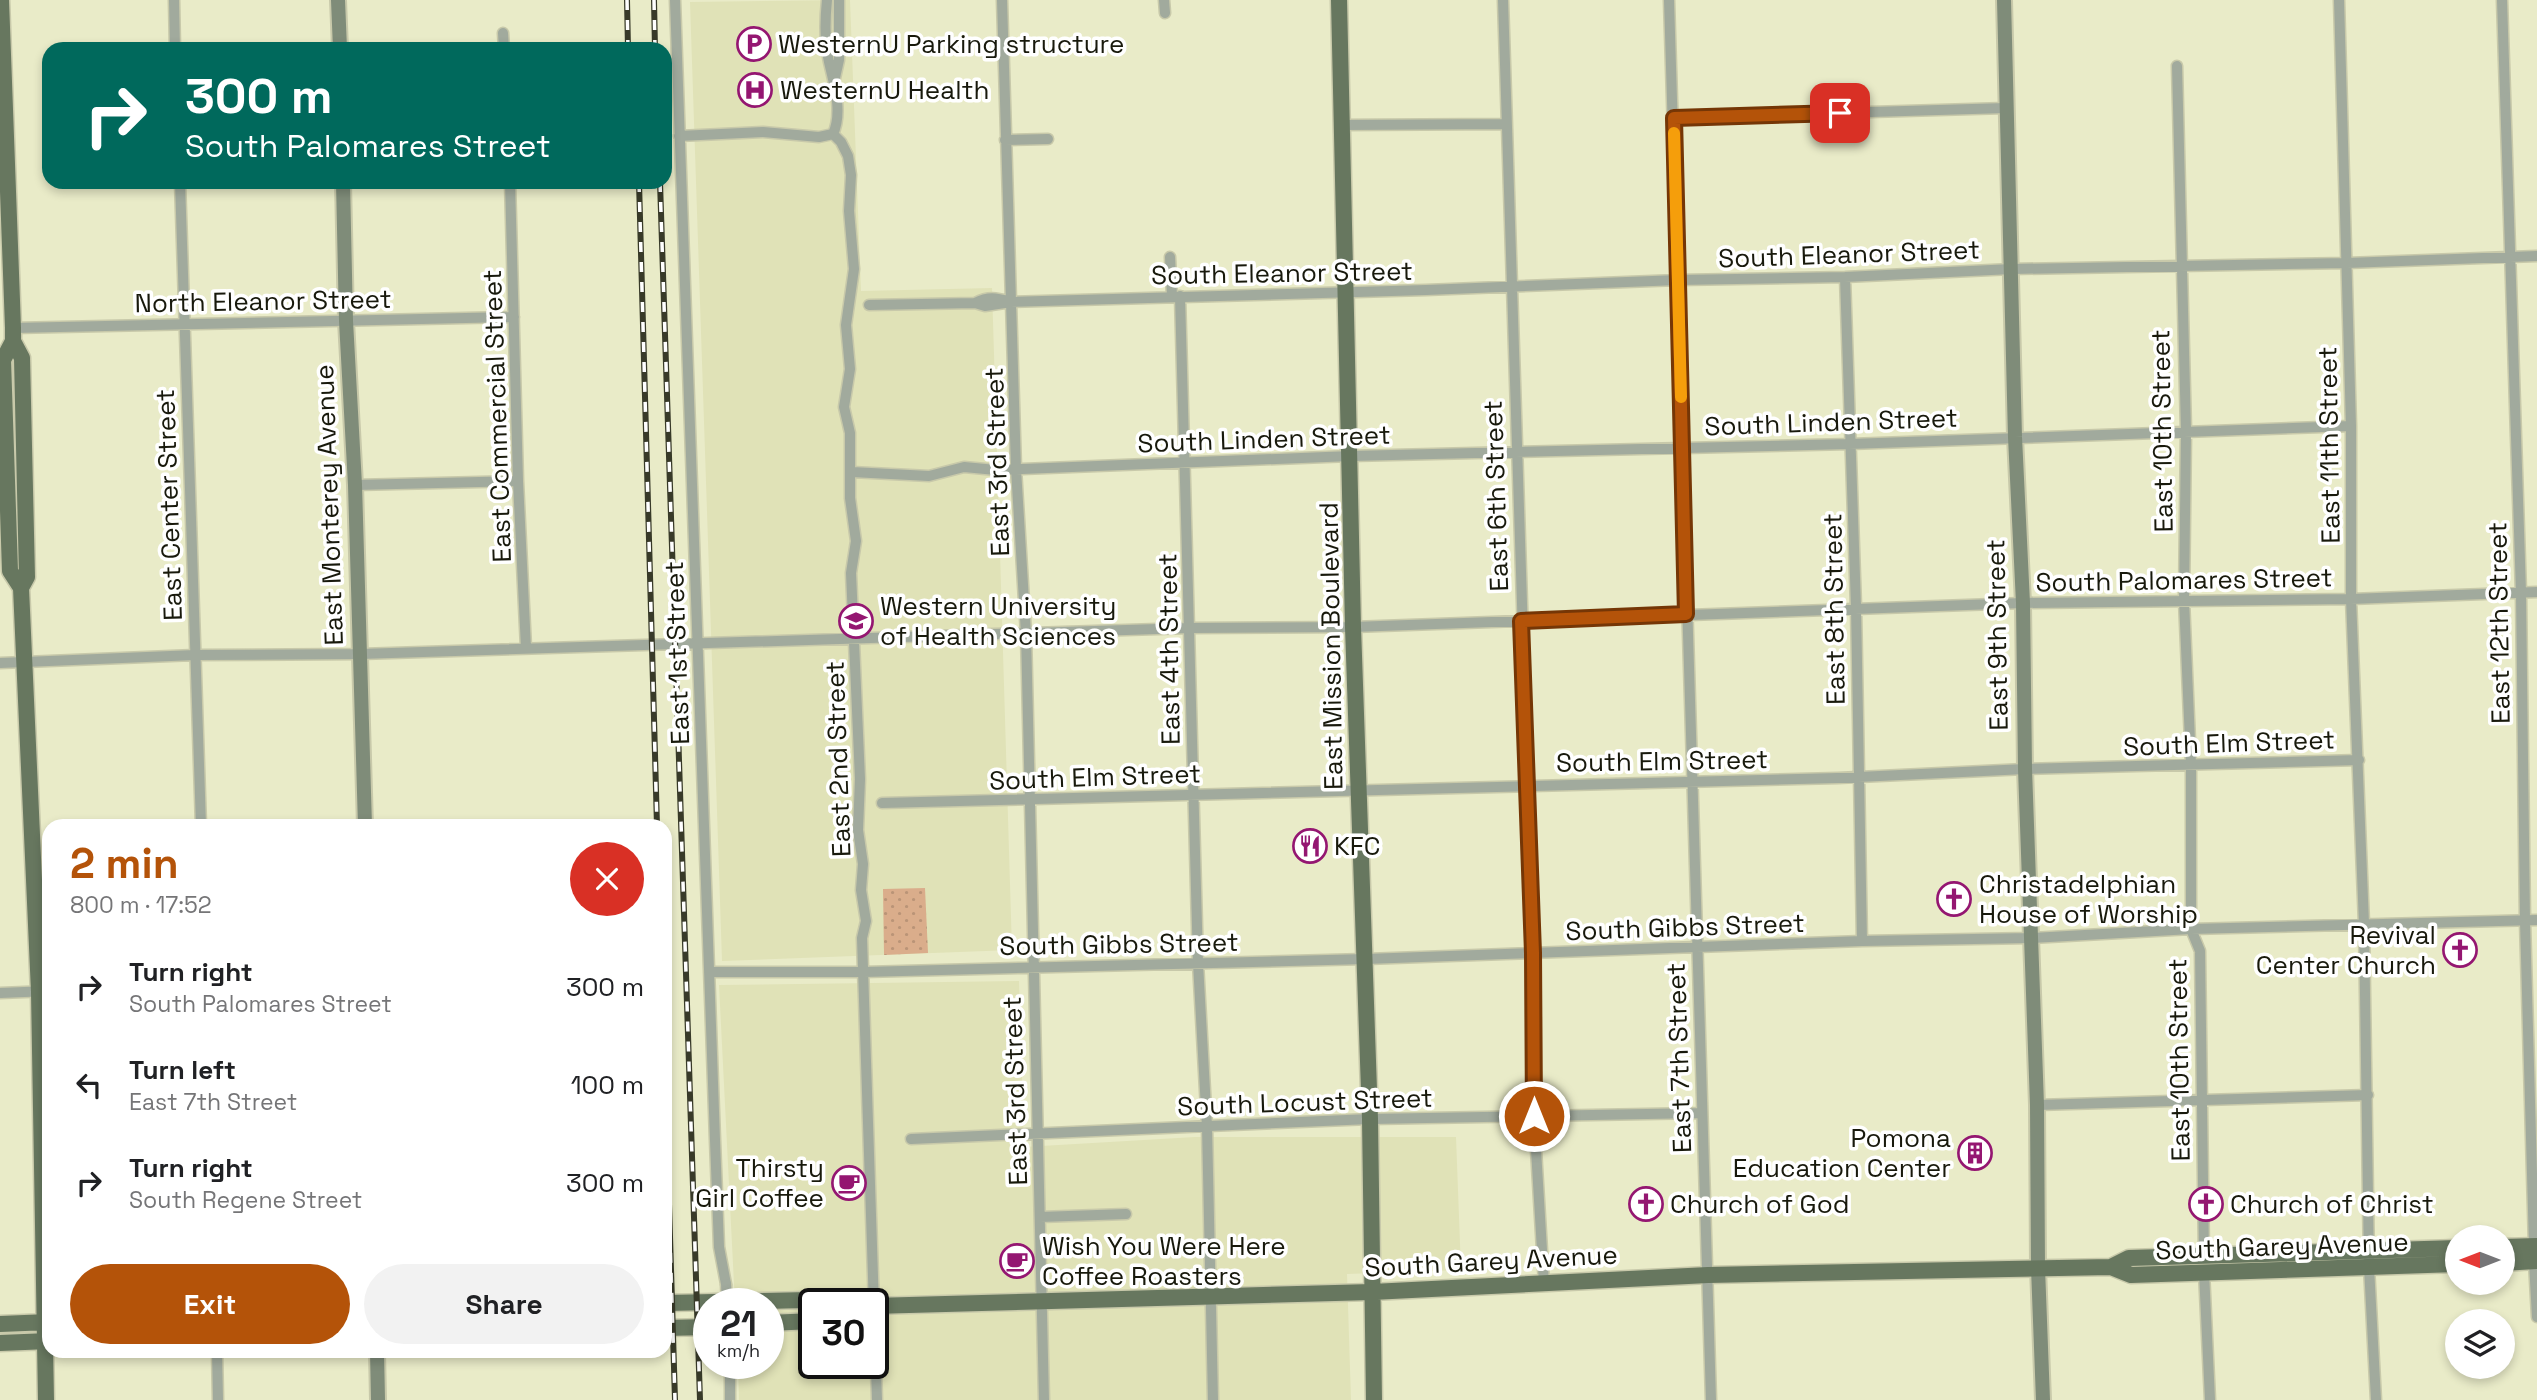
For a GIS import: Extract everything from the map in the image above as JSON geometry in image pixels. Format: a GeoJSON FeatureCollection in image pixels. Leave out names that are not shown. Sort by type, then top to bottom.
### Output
{"type":"FeatureCollection","features":[{"type":"Feature","properties":{"kind":"main road"},"geometry":{"type":"LineString","coordinates":[[1,0],[13,335],[22,358],[27,577],[21,589],[23,662],[42,960]]}},
{"type":"Feature","properties":{"kind":"main road","name":"East Mission Boulevard"},"geometry":{"type":"LineString","coordinates":[[1339,0],[1353,627],[1366,959],[1374,1400]]}},
{"type":"Feature","properties":{"kind":"main road"},"geometry":{"type":"LineString","coordinates":[[13,335],[3,360],[3,480],[10,571],[21,589]]}},
{"type":"Feature","properties":{"kind":"main road","name":"South Garey Avenue"},"geometry":{"type":"LineString","coordinates":[[2369,1259],[2445,1250]]}},
{"type":"Feature","properties":{"kind":"main road"},"geometry":{"type":"LineString","coordinates":[[2515,1250],[2535,1254]]}},
{"type":"Feature","properties":{"kind":"main road"},"geometry":{"type":"LineString","coordinates":[[2515,1259],[2535,1254]]}},
{"type":"Feature","properties":{"kind":"main road","name":"South Garey Avenue"},"geometry":{"type":"LineString","coordinates":[[889,1305],[1372,1292],[1708,1275],[2111,1267],[2129,1258],[2204,1264],[2369,1259],[2445,1263]]}},
{"type":"Feature","properties":{"kind":"main road","name":"South Garey Avenue"},"geometry":{"type":"LineString","coordinates":[[672,1303],[798,1300]]}},
{"type":"Feature","properties":{"kind":"main road"},"geometry":{"type":"LineString","coordinates":[[0,1324],[42,1323]]}},
{"type":"Feature","properties":{"kind":"main road"},"geometry":{"type":"LineString","coordinates":[[672,1328],[693,1327]]}},
{"type":"Feature","properties":{"kind":"main road"},"geometry":{"type":"LineString","coordinates":[[0,1343],[42,1341]]}},
{"type":"Feature","properties":{"kind":"main road"},"geometry":{"type":"LineString","coordinates":[[46,1400],[47,1358]]}},
{"type":"Feature","properties":{"kind":"street"},"geometry":{"type":"LineString","coordinates":[[174,0],[175,42]]}},
{"type":"Feature","properties":{"kind":"street"},"geometry":{"type":"LineString","coordinates":[[338,0],[340,42]]}},
{"type":"Feature","properties":{"kind":"street"},"geometry":{"type":"LineString","coordinates":[[827,0],[829,61],[835,78]]}},
{"type":"Feature","properties":{"kind":"street"},"geometry":{"type":"LineString","coordinates":[[679,136],[763,132],[819,137],[833,134],[837,126],[835,78],[839,60],[839,0]]}},
{"type":"Feature","properties":{"kind":"street","name":"East 3rd Street"},"geometry":{"type":"LineString","coordinates":[[1002,0],[1016,468],[1026,634],[1032,967],[1044,1300],[1044,1400]]}},
{"type":"Feature","properties":{"kind":"street"},"geometry":{"type":"LineString","coordinates":[[1164,0],[1165,13]]}},
{"type":"Feature","properties":{"kind":"street","name":"East 6th Street"},"geometry":{"type":"LineString","coordinates":[[1503,0],[1533,953],[1534,1116],[1544,1284]]}},
{"type":"Feature","properties":{"kind":"street","name":"East 7th Street"},"geometry":{"type":"LineString","coordinates":[[1669,0],[1711,1400]]}},
{"type":"Feature","properties":{"kind":"street","name":"East 9th Street"},"geometry":{"type":"LineString","coordinates":[[2004,0],[2037,1105],[2038,1268],[2043,1400]]}},
{"type":"Feature","properties":{"kind":"street","name":"East 11th Street"},"geometry":{"type":"LineString","coordinates":[[2339,0],[2351,426],[2351,598],[2359,760],[2368,1095],[2369,1259],[2376,1400]]}},
{"type":"Feature","properties":{"kind":"street","name":"East 12th Street"},"geometry":{"type":"LineString","coordinates":[[2502,0],[2521,593],[2525,921],[2537,1317]]}},
{"type":"Feature","properties":{"kind":"street","name":"East 1st Street"},"geometry":{"type":"LineString","coordinates":[[675,2],[719,1247],[726,1288]]}},
{"type":"Feature","properties":{"kind":"street"},"geometry":{"type":"LineString","coordinates":[[503,33],[504,42]]}},
{"type":"Feature","properties":{"kind":"street","name":"East 10th Street"},"geometry":{"type":"LineString","coordinates":[[2177,66],[2186,431],[2184,600],[2191,765],[2191,929],[2200,951],[2204,1264],[2210,1400]]}},
{"type":"Feature","properties":{"kind":"street"},"geometry":{"type":"LineString","coordinates":[[1674,118],[2006,107]]}},
{"type":"Feature","properties":{"kind":"street"},"geometry":{"type":"LineString","coordinates":[[1341,125],[1506,124]]}},
{"type":"Feature","properties":{"kind":"street","name":"East 2nd Street"},"geometry":{"type":"LineString","coordinates":[[833,134],[841,142],[848,156],[851,175],[849,211],[854,269],[846,325],[850,369],[844,407],[850,433],[850,498],[856,541],[851,573],[860,779],[858,830],[863,864],[861,890],[866,921],[862,938],[872,1288]]}},
{"type":"Feature","properties":{"kind":"street"},"geometry":{"type":"LineString","coordinates":[[1005,140],[1048,139]]}},
{"type":"Feature","properties":{"kind":"street","name":"East Center Street"},"geometry":{"type":"LineString","coordinates":[[180,189],[201,819]]}},
{"type":"Feature","properties":{"kind":"street","name":"East Monterey Avenue"},"geometry":{"type":"LineString","coordinates":[[343,189],[365,819]]}},
{"type":"Feature","properties":{"kind":"street","name":"East Commercial Street"},"geometry":{"type":"LineString","coordinates":[[510,189],[518,481],[526,648]]}},
{"type":"Feature","properties":{"kind":"street","name":"South Eleanor Street"},"geometry":{"type":"LineString","coordinates":[[869,305],[975,303],[985,297],[1011,302],[1845,277],[2011,269],[2347,263],[2537,256]]}},
{"type":"Feature","properties":{"kind":"street","name":"East 4th Street"},"geometry":{"type":"LineString","coordinates":[[1170,257],[1176,296],[1186,464],[1198,964],[1207,1127],[1213,1400]]}},
{"type":"Feature","properties":{"kind":"street","name":"East 8th Street"},"geometry":{"type":"LineString","coordinates":[[1845,277],[1856,607],[1862,941]]}},
{"type":"Feature","properties":{"kind":"street","name":"North Eleanor Street"},"geometry":{"type":"LineString","coordinates":[[13,335],[184,324],[514,317]]}},
{"type":"Feature","properties":{"kind":"street","name":"South Linden Street"},"geometry":{"type":"LineString","coordinates":[[852,472],[929,475],[964,467],[1186,464],[1351,456],[1850,444],[2351,426]]}},
{"type":"Feature","properties":{"kind":"street"},"geometry":{"type":"LineString","coordinates":[[355,485],[518,481]]}},
{"type":"Feature","properties":{"kind":"street","name":"South Palomares Street"},"geometry":{"type":"LineString","coordinates":[[0,663],[1189,628],[1353,627],[1856,607],[2537,592]]}},
{"type":"Feature","properties":{"kind":"street","name":"South Elm Street"},"geometry":{"type":"LineString","coordinates":[[882,803],[1858,778],[2025,769],[2359,760]]}},
{"type":"Feature","properties":{"kind":"street","name":"South Gibbs Street"},"geometry":{"type":"LineString","coordinates":[[709,972],[864,972],[1198,964],[1862,941],[2030,938],[2191,929],[2537,920]]}},
{"type":"Feature","properties":{"kind":"street"},"geometry":{"type":"LineString","coordinates":[[0,993],[42,991]]}},
{"type":"Feature","properties":{"kind":"street"},"geometry":{"type":"LineString","coordinates":[[2037,1105],[2368,1095]]}},
{"type":"Feature","properties":{"kind":"street","name":"South Locust Street"},"geometry":{"type":"LineString","coordinates":[[911,1139],[1370,1119],[1701,1113]]}},
{"type":"Feature","properties":{"kind":"street"},"geometry":{"type":"LineString","coordinates":[[1040,1217],[1126,1214]]}},
{"type":"Feature","properties":{"kind":"street"},"geometry":{"type":"LineString","coordinates":[[217,1358],[218,1400]]}},
{"type":"Feature","properties":{"kind":"street"},"geometry":{"type":"LineString","coordinates":[[377,1358],[379,1400]]}},
{"type":"Feature","properties":{"kind":"street"},"geometry":{"type":"LineString","coordinates":[[730,1379],[730,1400]]}},
{"type":"Feature","properties":{"kind":"street","name":"East 2nd Street"},"geometry":{"type":"LineString","coordinates":[[876,1379],[877,1400]]}},
{"type":"Feature","properties":{"kind":"shaded area","name":"Western University of Health Sciences"},"geometry":{"type":"Polygon","coordinates":[[[850,0],[861,291],[992,288],[1012,950],[722,961],[690,2],[850,0]]]}},
{"type":"Feature","properties":{"kind":"shaded area"},"geometry":{"type":"Polygon","coordinates":[[[925,888],[928,953],[884,955],[883,889],[925,888]]]}},
{"type":"Feature","properties":{"kind":"shaded area"},"geometry":{"type":"Polygon","coordinates":[[[1019,981],[1024,1147],[1195,1137],[1456,1137],[1461,1270],[1347,1274],[1351,1400],[739,1400],[738,1379],[784,1379],[784,1288],[734,1288],[719,985],[1019,981]]]}},
{"type":"Feature","properties":{"kind":"railway"},"geometry":{"type":"LineString","coordinates":[[627,0],[628,42]]}},
{"type":"Feature","properties":{"kind":"railway"},"geometry":{"type":"LineString","coordinates":[[654,0],[655,42]]}},
{"type":"Feature","properties":{"kind":"railway"},"geometry":{"type":"LineString","coordinates":[[639,189],[657,819]]}},
{"type":"Feature","properties":{"kind":"railway"},"geometry":{"type":"LineString","coordinates":[[660,189],[700,1400]]}},
{"type":"Feature","properties":{"kind":"railway"},"geometry":{"type":"LineString","coordinates":[[672,1302],[675,1400]]}},
{"type":"Feature","properties":{"kind":"slow traffic"},"geometry":{"type":"LineString","coordinates":[[1674,133],[1681,397]]}},
{"type":"Feature","properties":{"kind":"place","name":"WesternU Parking structure"},"geometry":{"type":"Point","coordinates":[754,44]}},
{"type":"Feature","properties":{"kind":"place","name":"WesternU Health"},"geometry":{"type":"Point","coordinates":[755,90]}},
{"type":"Feature","properties":{"kind":"place","name":"Western University of Health Sciences"},"geometry":{"type":"Point","coordinates":[856,621]}},
{"type":"Feature","properties":{"kind":"place","name":"KFC"},"geometry":{"type":"Point","coordinates":[1310,846]}},
{"type":"Feature","properties":{"kind":"place","name":"Christadelphian House of Worship"},"geometry":{"type":"Point","coordinates":[1954,899]}},
{"type":"Feature","properties":{"kind":"place","name":"Revival Center Church"},"geometry":{"type":"Point","coordinates":[2460,950]}},
{"type":"Feature","properties":{"kind":"place","name":"Pomona Education Center"},"geometry":{"type":"Point","coordinates":[1975,1153]}},
{"type":"Feature","properties":{"kind":"place","name":"Thirsty Girl Coffee"},"geometry":{"type":"Point","coordinates":[849,1183]}},
{"type":"Feature","properties":{"kind":"place","name":"Church of God"},"geometry":{"type":"Point","coordinates":[1646,1204]}},
{"type":"Feature","properties":{"kind":"place","name":"Church of Christ"},"geometry":{"type":"Point","coordinates":[2206,1204]}},
{"type":"Feature","properties":{"kind":"place","name":"Wish You Were Here Coffee Roasters"},"geometry":{"type":"Point","coordinates":[1017,1261]}},
{"type":"Feature","properties":{"kind":"route"},"geometry":{"type":"LineString","coordinates":[[1534,1116],[1533,953],[1521,621],[1686,614],[1674,118],[1840,113]]}}]}
